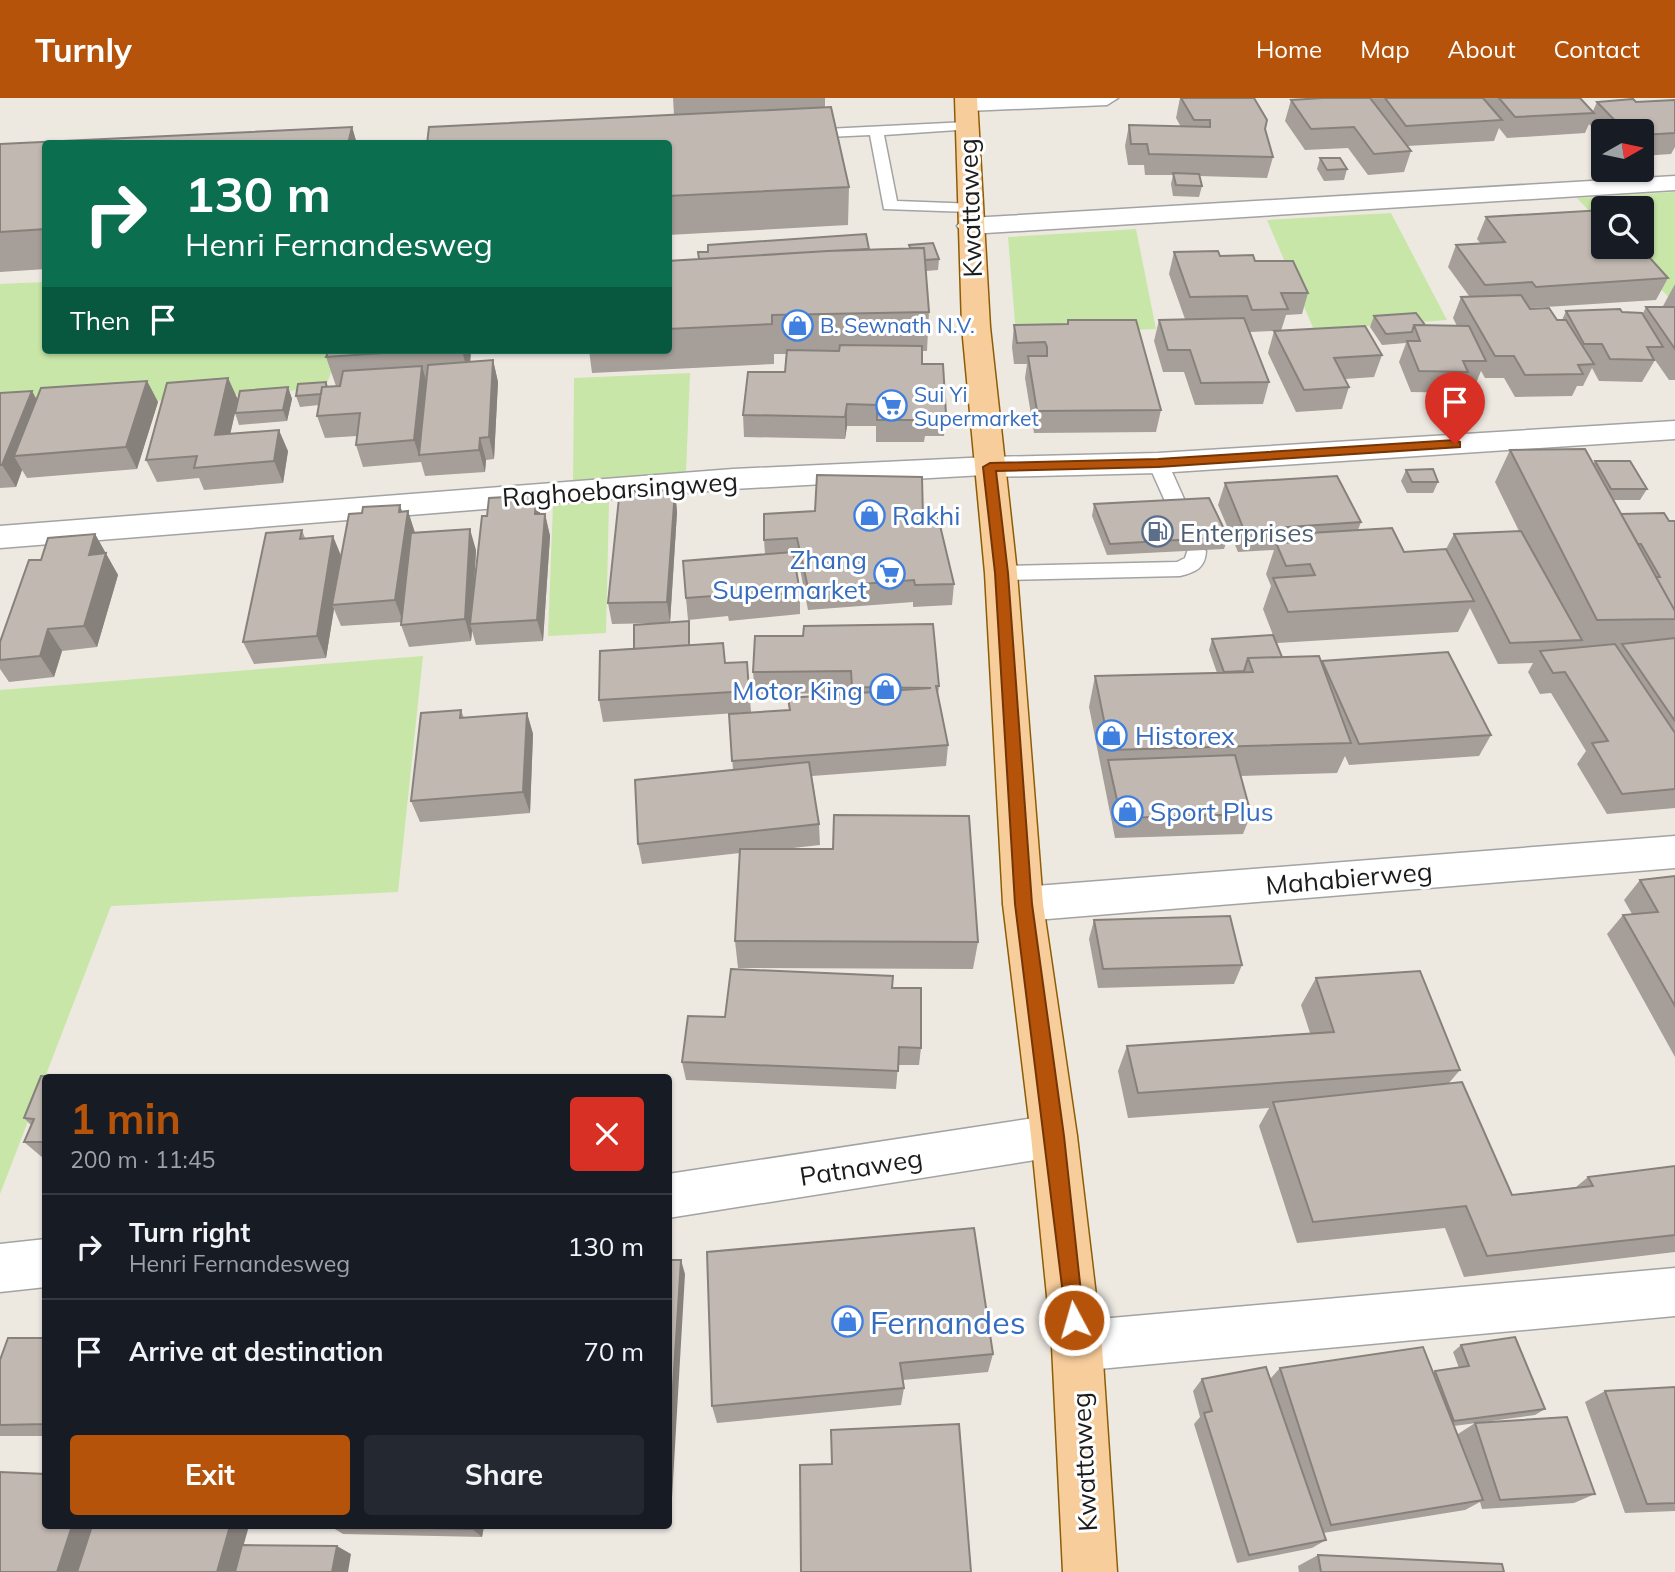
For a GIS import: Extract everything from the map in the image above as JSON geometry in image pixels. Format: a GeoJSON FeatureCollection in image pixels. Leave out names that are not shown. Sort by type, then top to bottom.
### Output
{"type":"FeatureCollection","features":[{"type":"Feature","properties":{"kind":"main road","name":"Kwattaweg"},"geometry":{"type":"LineString","coordinates":[[967,109],[970,217],[1001,573],[1024,904],[1054,1136],[1077,1346],[1090,1572]]}},
{"type":"Feature","properties":{"kind":"street"},"geometry":{"type":"LineString","coordinates":[[967,109],[1107,98]]}},
{"type":"Feature","properties":{"kind":"street"},"geometry":{"type":"LineString","coordinates":[[970,217],[1675,183]]}},
{"type":"Feature","properties":{"kind":"street","name":"Raghoebarsingweg"},"geometry":{"type":"LineString","coordinates":[[0,537],[733,479],[990,467],[1158,463],[1675,430]]}},
{"type":"Feature","properties":{"kind":"street","name":"Mahabierweg"},"geometry":{"type":"LineString","coordinates":[[1024,904],[1675,852]]}},
{"type":"Feature","properties":{"kind":"street","name":"Patnaweg"},"geometry":{"type":"LineString","coordinates":[[672,1195],[1054,1136]]}},
{"type":"Feature","properties":{"kind":"street"},"geometry":{"type":"LineString","coordinates":[[0,1268],[42,1263]]}},
{"type":"Feature","properties":{"kind":"street"},"geometry":{"type":"LineString","coordinates":[[1077,1346],[1675,1292]]}},
{"type":"Feature","properties":{"kind":"lane"},"geometry":{"type":"LineString","coordinates":[[794,134],[876,130],[967,109]]}},
{"type":"Feature","properties":{"kind":"lane"},"geometry":{"type":"LineString","coordinates":[[876,130],[890,206],[970,217]]}},
{"type":"Feature","properties":{"kind":"lane"},"geometry":{"type":"LineString","coordinates":[[1158,463],[1179,510]]}},
{"type":"Feature","properties":{"kind":"lane"},"geometry":{"type":"LineString","coordinates":[[1001,573],[1180,569],[1195,562],[1196,551]]}},
{"type":"Feature","properties":{"kind":"green space"},"geometry":{"type":"Polygon","coordinates":[[[1675,192],[1675,301],[1672,301],[1633,259],[1654,259],[1654,196],[1610,196],[1675,192]]]}},
{"type":"Feature","properties":{"kind":"green space"},"geometry":{"type":"Polygon","coordinates":[[[1591,197],[1591,213],[1577,198],[1591,197]]]}},
{"type":"Feature","properties":{"kind":"green space"},"geometry":{"type":"Polygon","coordinates":[[[1391,213],[1447,320],[1314,330],[1267,220],[1391,213]]]}},
{"type":"Feature","properties":{"kind":"green space"},"geometry":{"type":"Polygon","coordinates":[[[1136,229],[1156,329],[1016,335],[1008,237],[1136,229]]]}},
{"type":"Feature","properties":{"kind":"green space"},"geometry":{"type":"Polygon","coordinates":[[[42,282],[42,354],[338,354],[325,388],[0,413],[0,284],[42,282]]]}},
{"type":"Feature","properties":{"kind":"green space"},"geometry":{"type":"Polygon","coordinates":[[[690,373],[686,473],[573,483],[574,378],[690,373]]]}},
{"type":"Feature","properties":{"kind":"green space"},"geometry":{"type":"Polygon","coordinates":[[[609,501],[606,633],[548,636],[553,505],[609,501]]]}},
{"type":"Feature","properties":{"kind":"green space"},"geometry":{"type":"Polygon","coordinates":[[[423,656],[398,892],[111,906],[46,1074],[42,1074],[42,1085],[0,1194],[0,690],[423,656]]]}},
{"type":"Feature","properties":{"kind":"building"},"geometry":{"type":"Polygon","coordinates":[[[1181,98],[1254,98],[1267,120],[1265,129],[1273,157],[1149,154],[1147,144],[1131,144],[1129,125],[1210,127],[1210,120],[1194,120],[1181,98]]]}},
{"type":"Feature","properties":{"kind":"building"},"geometry":{"type":"Polygon","coordinates":[[[1370,98],[1411,151],[1374,154],[1354,127],[1311,129],[1291,100],[1370,98]]]}},
{"type":"Feature","properties":{"kind":"building"},"geometry":{"type":"Polygon","coordinates":[[[1385,98],[1483,98],[1502,120],[1406,126],[1385,98]]]}},
{"type":"Feature","properties":{"kind":"building"},"geometry":{"type":"Polygon","coordinates":[[[1499,98],[1580,98],[1594,113],[1515,117],[1499,98]]]}},
{"type":"Feature","properties":{"kind":"building"},"geometry":{"type":"Polygon","coordinates":[[[1675,100],[1675,133],[1654,134],[1654,119],[1613,119],[1597,102],[1675,100]]]}},
{"type":"Feature","properties":{"kind":"building"},"geometry":{"type":"Polygon","coordinates":[[[831,107],[849,187],[672,196],[672,140],[427,140],[429,127],[831,107]]]}},
{"type":"Feature","properties":{"kind":"building"},"geometry":{"type":"Polygon","coordinates":[[[352,127],[349,140],[83,140],[352,127]]]}},
{"type":"Feature","properties":{"kind":"building"},"geometry":{"type":"Polygon","coordinates":[[[42,142],[42,229],[0,232],[0,144],[42,142]]]}},
{"type":"Feature","properties":{"kind":"building"},"geometry":{"type":"Polygon","coordinates":[[[1320,158],[1340,158],[1347,169],[1327,170],[1320,158]]]}},
{"type":"Feature","properties":{"kind":"building"},"geometry":{"type":"Polygon","coordinates":[[[1173,173],[1199,174],[1202,186],[1176,185],[1173,173]]]}},
{"type":"Feature","properties":{"kind":"building"},"geometry":{"type":"Polygon","coordinates":[[[1591,211],[1591,259],[1651,259],[1668,278],[1536,287],[1532,282],[1485,285],[1456,245],[1505,242],[1486,217],[1591,211]]]}},
{"type":"Feature","properties":{"kind":"building"},"geometry":{"type":"Polygon","coordinates":[[[866,234],[869,249],[699,259],[698,252],[708,252],[708,245],[866,234]]]}},
{"type":"Feature","properties":{"kind":"building"},"geometry":{"type":"Polygon","coordinates":[[[933,243],[939,259],[925,260],[924,248],[910,248],[909,245],[933,243]]]}},
{"type":"Feature","properties":{"kind":"building"},"geometry":{"type":"Polygon","coordinates":[[[924,248],[929,312],[772,315],[772,324],[672,329],[672,261],[924,248]]]}},
{"type":"Feature","properties":{"kind":"building"},"geometry":{"type":"Polygon","coordinates":[[[1218,251],[1220,256],[1253,255],[1255,261],[1293,261],[1308,293],[1281,293],[1288,309],[1252,310],[1247,296],[1190,297],[1174,252],[1218,251]]]}},
{"type":"Feature","properties":{"kind":"building"},"geometry":{"type":"Polygon","coordinates":[[[1521,295],[1530,309],[1549,308],[1557,320],[1566,320],[1594,364],[1578,365],[1583,374],[1525,375],[1514,356],[1495,356],[1461,297],[1521,295]]]}},
{"type":"Feature","properties":{"kind":"building"},"geometry":{"type":"Polygon","coordinates":[[[1646,307],[1675,307],[1675,349],[1646,307]]]}},
{"type":"Feature","properties":{"kind":"building"},"geometry":{"type":"Polygon","coordinates":[[[1620,309],[1622,312],[1642,313],[1663,347],[1647,347],[1654,360],[1610,359],[1602,344],[1584,344],[1566,311],[1620,309]]]}},
{"type":"Feature","properties":{"kind":"building"},"geometry":{"type":"Polygon","coordinates":[[[1416,313],[1425,325],[1414,325],[1412,332],[1386,334],[1374,316],[1416,313]]]}},
{"type":"Feature","properties":{"kind":"building"},"geometry":{"type":"Polygon","coordinates":[[[1244,318],[1269,382],[1201,383],[1190,350],[1168,350],[1159,320],[1244,318]]]}},
{"type":"Feature","properties":{"kind":"building"},"geometry":{"type":"Polygon","coordinates":[[[1068,320],[1136,320],[1161,410],[1037,411],[1028,356],[1047,356],[1047,347],[1045,342],[1017,343],[1014,325],[1068,324],[1068,320]]]}},
{"type":"Feature","properties":{"kind":"building"},"geometry":{"type":"Polygon","coordinates":[[[1414,325],[1469,326],[1486,361],[1463,361],[1468,372],[1419,371],[1407,341],[1420,341],[1414,325]]]}},
{"type":"Feature","properties":{"kind":"building"},"geometry":{"type":"Polygon","coordinates":[[[1365,326],[1382,355],[1334,358],[1349,387],[1304,390],[1274,331],[1365,326]]]}},
{"type":"Feature","properties":{"kind":"building"},"geometry":{"type":"Polygon","coordinates":[[[840,345],[922,346],[922,364],[943,364],[946,414],[925,414],[926,420],[877,420],[877,405],[847,404],[845,417],[743,415],[748,372],[785,372],[787,350],[839,351],[840,345]]]}},
{"type":"Feature","properties":{"kind":"building"},"geometry":{"type":"Polygon","coordinates":[[[327,354],[370,354],[326,357],[327,354]]]}},
{"type":"Feature","properties":{"kind":"building"},"geometry":{"type":"Polygon","coordinates":[[[493,360],[489,437],[480,438],[479,450],[419,455],[428,365],[493,360]]]}},
{"type":"Feature","properties":{"kind":"building"},"geometry":{"type":"Polygon","coordinates":[[[422,366],[414,440],[356,445],[360,413],[317,416],[322,387],[340,386],[343,371],[422,366]]]}},
{"type":"Feature","properties":{"kind":"building"},"geometry":{"type":"Polygon","coordinates":[[[228,378],[215,435],[279,430],[274,461],[194,468],[197,456],[146,460],[167,383],[228,378]]]}},
{"type":"Feature","properties":{"kind":"building"},"geometry":{"type":"Polygon","coordinates":[[[147,381],[126,447],[14,456],[41,388],[147,381]]]}},
{"type":"Feature","properties":{"kind":"building"},"geometry":{"type":"Polygon","coordinates":[[[326,382],[321,394],[296,396],[298,384],[326,382]]]}},
{"type":"Feature","properties":{"kind":"building"},"geometry":{"type":"Polygon","coordinates":[[[288,387],[283,410],[235,413],[240,391],[288,387]]]}},
{"type":"Feature","properties":{"kind":"building"},"geometry":{"type":"Polygon","coordinates":[[[32,391],[2,465],[0,465],[0,393],[32,391]]]}},
{"type":"Feature","properties":{"kind":"building"},"geometry":{"type":"Polygon","coordinates":[[[1585,449],[1675,611],[1675,619],[1597,620],[1510,450],[1585,449]]]}},
{"type":"Feature","properties":{"kind":"building"},"geometry":{"type":"Polygon","coordinates":[[[1595,461],[1630,461],[1647,489],[1611,489],[1595,461]]]}},
{"type":"Feature","properties":{"kind":"building"},"geometry":{"type":"Polygon","coordinates":[[[1433,469],[1438,482],[1412,482],[1406,470],[1433,469]]]}},
{"type":"Feature","properties":{"kind":"building"},"geometry":{"type":"Polygon","coordinates":[[[817,475],[922,477],[923,518],[938,517],[954,584],[915,585],[914,580],[808,588],[797,538],[764,540],[764,514],[815,511],[817,475]]]}},
{"type":"Feature","properties":{"kind":"building"},"geometry":{"type":"Polygon","coordinates":[[[1337,476],[1361,522],[1244,530],[1225,483],[1337,476]]]}},
{"type":"Feature","properties":{"kind":"building"},"geometry":{"type":"Polygon","coordinates":[[[675,490],[667,602],[608,603],[619,498],[626,499],[627,491],[675,490]]]}},
{"type":"Feature","properties":{"kind":"building"},"geometry":{"type":"Polygon","coordinates":[[[536,495],[535,514],[545,514],[537,620],[470,624],[482,516],[487,516],[489,498],[536,495]]]}},
{"type":"Feature","properties":{"kind":"building","name":"Enterprises"},"geometry":{"type":"Polygon","coordinates":[[[1209,498],[1228,537],[1110,544],[1094,504],[1209,498]]]}},
{"type":"Feature","properties":{"kind":"building"},"geometry":{"type":"Polygon","coordinates":[[[400,505],[399,512],[408,511],[395,600],[332,605],[349,514],[362,513],[363,507],[400,505]]]}},
{"type":"Feature","properties":{"kind":"building"},"geometry":{"type":"Polygon","coordinates":[[[1664,513],[1669,521],[1675,521],[1675,611],[1656,577],[1660,577],[1621,514],[1664,513]]]}},
{"type":"Feature","properties":{"kind":"building"},"geometry":{"type":"Polygon","coordinates":[[[1392,528],[1404,552],[1446,549],[1474,601],[1288,612],[1273,578],[1315,575],[1310,564],[1286,566],[1276,543],[1297,542],[1294,534],[1392,528]]]}},
{"type":"Feature","properties":{"kind":"building"},"geometry":{"type":"Polygon","coordinates":[[[470,529],[465,619],[401,625],[411,533],[470,529]]]}},
{"type":"Feature","properties":{"kind":"building"},"geometry":{"type":"Polygon","coordinates":[[[302,530],[300,539],[333,536],[317,636],[243,642],[266,533],[302,530]]]}},
{"type":"Feature","properties":{"kind":"building"},"geometry":{"type":"Polygon","coordinates":[[[1521,531],[1582,640],[1510,643],[1454,534],[1521,531]]]}},
{"type":"Feature","properties":{"kind":"building"},"geometry":{"type":"Polygon","coordinates":[[[95,534],[89,555],[106,553],[84,626],[48,629],[40,656],[0,660],[0,642],[29,560],[41,560],[48,538],[95,534]]]}},
{"type":"Feature","properties":{"kind":"building"},"geometry":{"type":"Polygon","coordinates":[[[793,552],[800,592],[727,599],[726,595],[686,598],[683,561],[793,552]]]}},
{"type":"Feature","properties":{"kind":"building"},"geometry":{"type":"Polygon","coordinates":[[[689,621],[689,645],[634,649],[634,625],[689,621]]]}},
{"type":"Feature","properties":{"kind":"building"},"geometry":{"type":"Polygon","coordinates":[[[933,624],[939,686],[936,686],[948,745],[732,761],[729,714],[790,710],[788,698],[931,688],[852,687],[851,671],[753,672],[755,636],[803,636],[804,626],[933,624]]]}},
{"type":"Feature","properties":{"kind":"building"},"geometry":{"type":"Polygon","coordinates":[[[1273,635],[1282,657],[1248,658],[1244,671],[1224,672],[1212,639],[1273,635]]]}},
{"type":"Feature","properties":{"kind":"building"},"geometry":{"type":"Polygon","coordinates":[[[1675,638],[1675,721],[1622,644],[1675,638]]]}},
{"type":"Feature","properties":{"kind":"building"},"geometry":{"type":"Polygon","coordinates":[[[723,643],[725,663],[747,662],[749,691],[599,700],[600,651],[723,643]]]}},
{"type":"Feature","properties":{"kind":"building"},"geometry":{"type":"Polygon","coordinates":[[[1615,644],[1675,733],[1675,789],[1622,794],[1592,743],[1608,741],[1565,672],[1553,673],[1540,651],[1615,644]]]}},
{"type":"Feature","properties":{"kind":"building"},"geometry":{"type":"Polygon","coordinates":[[[1448,652],[1491,735],[1359,744],[1322,661],[1448,652]]]}},
{"type":"Feature","properties":{"kind":"building"},"geometry":{"type":"Polygon","coordinates":[[[1319,656],[1351,743],[1110,750],[1095,676],[1253,672],[1248,658],[1319,656]]]}},
{"type":"Feature","properties":{"kind":"building"},"geometry":{"type":"Polygon","coordinates":[[[461,710],[460,718],[527,713],[523,792],[411,801],[421,713],[461,710]]]}},
{"type":"Feature","properties":{"kind":"building"},"geometry":{"type":"Polygon","coordinates":[[[1235,755],[1251,814],[1121,818],[1108,760],[1235,755]]]}},
{"type":"Feature","properties":{"kind":"building"},"geometry":{"type":"Polygon","coordinates":[[[809,762],[819,824],[638,844],[635,780],[809,762]]]}},
{"type":"Feature","properties":{"kind":"building"},"geometry":{"type":"Polygon","coordinates":[[[834,815],[969,816],[978,942],[735,941],[740,849],[833,849],[834,815]]]}},
{"type":"Feature","properties":{"kind":"building"},"geometry":{"type":"Polygon","coordinates":[[[1675,876],[1675,1006],[1623,915],[1658,912],[1640,880],[1675,876]]]}},
{"type":"Feature","properties":{"kind":"building"},"geometry":{"type":"Polygon","coordinates":[[[1230,916],[1242,965],[1103,969],[1094,920],[1230,916]]]}},
{"type":"Feature","properties":{"kind":"building"},"geometry":{"type":"Polygon","coordinates":[[[731,969],[893,976],[892,988],[921,988],[921,1048],[899,1047],[898,1071],[682,1062],[688,1016],[725,1017],[731,969]]]}},
{"type":"Feature","properties":{"kind":"building"},"geometry":{"type":"Polygon","coordinates":[[[1420,971],[1460,1070],[1138,1093],[1127,1046],[1334,1032],[1316,978],[1420,971]]]}},
{"type":"Feature","properties":{"kind":"building"},"geometry":{"type":"Polygon","coordinates":[[[42,1076],[42,1142],[24,1142],[34,1119],[24,1118],[42,1076]]]}},
{"type":"Feature","properties":{"kind":"building"},"geometry":{"type":"Polygon","coordinates":[[[1462,1082],[1512,1195],[1593,1186],[1588,1177],[1675,1166],[1675,1235],[1487,1256],[1466,1206],[1313,1222],[1273,1102],[1462,1082]]]}},
{"type":"Feature","properties":{"kind":"building","name":"Fernandes"},"geometry":{"type":"Polygon","coordinates":[[[974,1228],[993,1354],[900,1363],[904,1388],[712,1406],[707,1252],[974,1228]]]}},
{"type":"Feature","properties":{"kind":"building"},"geometry":{"type":"Polygon","coordinates":[[[672,1260],[681,1260],[672,1403],[672,1260]]]}},
{"type":"Feature","properties":{"kind":"building"},"geometry":{"type":"Polygon","coordinates":[[[1515,1337],[1545,1409],[1454,1421],[1435,1371],[1469,1366],[1461,1345],[1515,1337]]]}},
{"type":"Feature","properties":{"kind":"building"},"geometry":{"type":"Polygon","coordinates":[[[8,1338],[42,1338],[42,1424],[0,1425],[0,1360],[8,1338]]]}},
{"type":"Feature","properties":{"kind":"building"},"geometry":{"type":"Polygon","coordinates":[[[1423,1347],[1483,1500],[1331,1525],[1280,1368],[1423,1347]]]}},
{"type":"Feature","properties":{"kind":"building"},"geometry":{"type":"Polygon","coordinates":[[[1266,1367],[1326,1540],[1249,1555],[1204,1413],[1212,1411],[1202,1379],[1266,1367]]]}},
{"type":"Feature","properties":{"kind":"building"},"geometry":{"type":"Polygon","coordinates":[[[1675,1387],[1675,1503],[1647,1504],[1605,1391],[1675,1387]]]}},
{"type":"Feature","properties":{"kind":"building"},"geometry":{"type":"Polygon","coordinates":[[[1567,1417],[1595,1494],[1500,1500],[1475,1423],[1567,1417]]]}},
{"type":"Feature","properties":{"kind":"building"},"geometry":{"type":"Polygon","coordinates":[[[959,1424],[971,1572],[801,1572],[800,1465],[832,1464],[831,1430],[959,1424]]]}},
{"type":"Feature","properties":{"kind":"building"},"geometry":{"type":"Polygon","coordinates":[[[0,1472],[42,1474],[42,1529],[71,1529],[57,1572],[0,1572],[0,1472]]]}},
{"type":"Feature","properties":{"kind":"building"},"geometry":{"type":"Polygon","coordinates":[[[91,1529],[229,1529],[217,1572],[77,1572],[91,1529]]]}},
{"type":"Feature","properties":{"kind":"building"},"geometry":{"type":"Polygon","coordinates":[[[242,1545],[337,1546],[332,1572],[235,1572],[242,1545]]]}},
{"type":"Feature","properties":{"kind":"building"},"geometry":{"type":"Polygon","coordinates":[[[1318,1555],[1502,1564],[1504,1572],[1321,1572],[1318,1555]]]}},
{"type":"Feature","properties":{"kind":"place","name":"B. Sewnath N.V."},"geometry":{"type":"Point","coordinates":[797,325]}},
{"type":"Feature","properties":{"kind":"place","name":"Sui Yi Supermarket"},"geometry":{"type":"Point","coordinates":[891,406]}},
{"type":"Feature","properties":{"kind":"place","name":"Rakhi"},"geometry":{"type":"Point","coordinates":[869,515]}},
{"type":"Feature","properties":{"kind":"place","name":"Enterprises"},"geometry":{"type":"Point","coordinates":[1157,532]}},
{"type":"Feature","properties":{"kind":"place","name":"Zhang Supermarket"},"geometry":{"type":"Point","coordinates":[890,574]}},
{"type":"Feature","properties":{"kind":"place","name":"Motor King"},"geometry":{"type":"Point","coordinates":[886,690]}},
{"type":"Feature","properties":{"kind":"place","name":"Historex"},"geometry":{"type":"Point","coordinates":[1112,735]}},
{"type":"Feature","properties":{"kind":"place","name":"Sport Plus"},"geometry":{"type":"Point","coordinates":[1127,811]}},
{"type":"Feature","properties":{"kind":"place","name":"Fernandes"},"geometry":{"type":"Point","coordinates":[847,1322]}},
{"type":"Feature","properties":{"kind":"route"},"geometry":{"type":"LineString","coordinates":[[1074,1320],[1054,1136],[1024,904],[1001,573],[990,467],[1158,463],[1455,444]]}}]}
